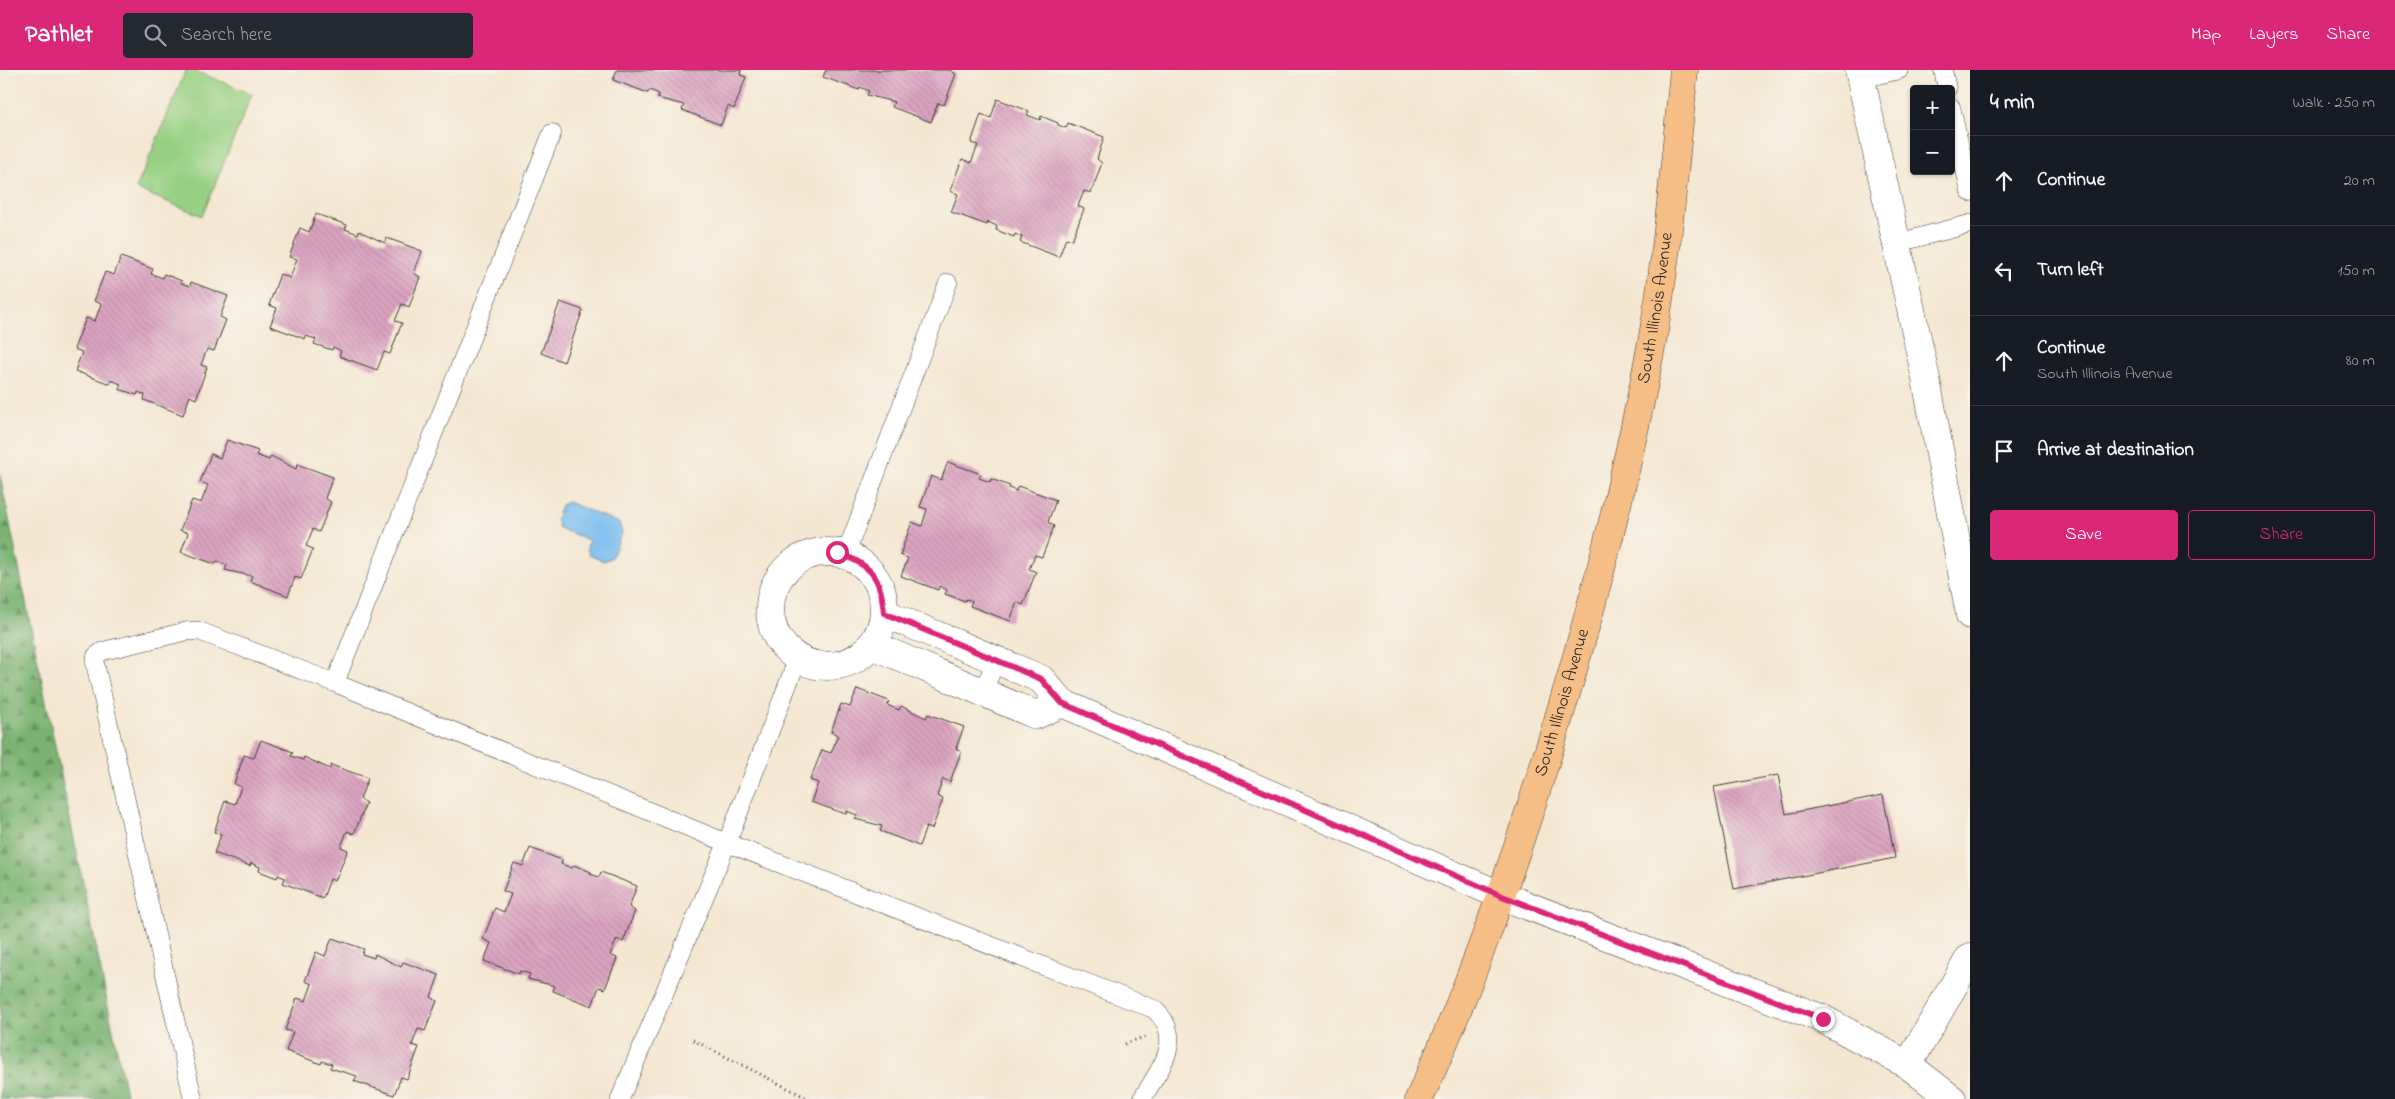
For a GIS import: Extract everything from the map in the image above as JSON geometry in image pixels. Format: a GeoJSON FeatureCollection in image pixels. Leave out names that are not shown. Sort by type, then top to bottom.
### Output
{"type":"FeatureCollection","features":[{"type":"Feature","properties":{"kind":"highway","name":"South Illinois Avenue"},"geometry":{"type":"LineString","coordinates":[[1419,1099],[1459,1008],[1502,896],[1525,829],[1588,626],[1625,477],[1654,330],[1669,220],[1684,70]]}},
{"type":"Feature","properties":{"kind":"street"},"geometry":{"type":"LineString","coordinates":[[1860,74],[1926,379],[1970,615]]}},
{"type":"Feature","properties":{"kind":"street"},"geometry":{"type":"LineString","coordinates":[[818,552],[837,552],[860,561],[874,575],[882,593],[884,613],[879,632],[872,644],[857,657],[838,665],[818,665],[798,658],[783,645],[773,628],[770,609],[774,589],[784,572],[799,559],[818,552]]}},
{"type":"Feature","properties":{"kind":"street"},"geometry":{"type":"LineString","coordinates":[[884,613],[1041,679],[1062,703],[1502,896],[1823,1019],[1908,1065],[1952,1099]]}},
{"type":"Feature","properties":{"kind":"street"},"geometry":{"type":"LineString","coordinates":[[872,644],[1036,715],[1062,703]]}},
{"type":"Feature","properties":{"kind":"street"},"geometry":{"type":"LineString","coordinates":[[1908,1065],[1970,957]]}},
{"type":"Feature","properties":{"kind":"lane"},"geometry":{"type":"LineString","coordinates":[[1860,74],[1899,70]]}},
{"type":"Feature","properties":{"kind":"lane"},"geometry":{"type":"LineString","coordinates":[[1943,70],[1946,85]]}},
{"type":"Feature","properties":{"kind":"lane"},"geometry":{"type":"LineString","coordinates":[[1955,125],[1970,192]]}},
{"type":"Feature","properties":{"kind":"lane"},"geometry":{"type":"LineString","coordinates":[[335,683],[552,133]]}},
{"type":"Feature","properties":{"kind":"lane"},"geometry":{"type":"LineString","coordinates":[[1897,243],[1970,224]]}},
{"type":"Feature","properties":{"kind":"lane"},"geometry":{"type":"LineString","coordinates":[[845,556],[948,283]]}},
{"type":"Feature","properties":{"kind":"lane"},"geometry":{"type":"LineString","coordinates":[[193,1099],[95,663],[96,656],[103,651],[188,631],[198,631],[335,683],[727,843],[1154,1009],[1163,1016],[1168,1028],[1170,1043],[1167,1057],[1142,1099]]}},
{"type":"Feature","properties":{"kind":"lane"},"geometry":{"type":"LineString","coordinates":[[620,1099],[727,843],[798,658]]}},
{"type":"Feature","properties":{"kind":"lane"},"geometry":{"type":"LineString","coordinates":[[983,692],[996,660]]}},
{"type":"Feature","properties":{"kind":"path"},"geometry":{"type":"LineString","coordinates":[[693,1040],[809,1099]]}},
{"type":"Feature","properties":{"kind":"green space"},"geometry":{"type":"Polygon","coordinates":[[[186,70],[193,70],[252,94],[202,216],[136,189],[186,70]]]}},
{"type":"Feature","properties":{"kind":"green space"},"geometry":{"type":"Polygon","coordinates":[[[0,475],[127,1099],[0,1099],[0,475]]]}},
{"type":"Feature","properties":{"kind":"water"},"geometry":{"type":"Polygon","coordinates":[[[568,502],[619,523],[622,532],[612,557],[604,561],[589,555],[587,547],[589,540],[559,528],[556,520],[561,505],[568,502]]]}},
{"type":"Feature","properties":{"kind":"building"},"geometry":{"type":"Polygon","coordinates":[[[617,70],[741,70],[740,75],[746,77],[734,109],[728,106],[721,125],[682,110],[684,105],[657,98],[659,94],[650,90],[648,93],[613,80],[617,70]]]}},
{"type":"Feature","properties":{"kind":"building"},"geometry":{"type":"Polygon","coordinates":[[[826,70],[950,70],[956,74],[944,105],[938,103],[931,122],[892,107],[894,102],[867,95],[869,91],[860,87],[859,90],[823,77],[826,70]]]}},
{"type":"Feature","properties":{"kind":"building"},"geometry":{"type":"Polygon","coordinates":[[[997,99],[1029,111],[1027,115],[1040,120],[1041,116],[1066,128],[1068,123],[1104,137],[1097,159],[1102,163],[1091,193],[1084,191],[1078,206],[1084,209],[1072,240],[1066,238],[1059,257],[1020,242],[1022,237],[1015,234],[1014,237],[996,230],[997,226],[988,222],[987,225],[951,212],[958,194],[950,191],[962,159],[971,163],[978,145],[971,143],[981,114],[991,118],[997,99]]]}},
{"type":"Feature","properties":{"kind":"building"},"geometry":{"type":"Polygon","coordinates":[[[316,214],[347,225],[345,229],[358,234],[359,231],[385,243],[387,238],[422,251],[414,273],[420,277],[409,307],[402,304],[395,321],[402,323],[390,354],[384,352],[377,370],[339,356],[341,351],[333,347],[332,350],[314,344],[316,339],[306,336],[305,339],[270,326],[277,308],[269,305],[280,274],[290,278],[297,259],[289,257],[300,228],[309,232],[316,214]]]}},
{"type":"Feature","properties":{"kind":"building"},"geometry":{"type":"Polygon","coordinates":[[[121,257],[153,269],[151,274],[163,278],[164,274],[182,281],[181,283],[190,286],[191,282],[228,296],[220,317],[226,320],[214,351],[207,349],[201,365],[207,367],[196,399],[190,396],[183,415],[144,400],[145,395],[138,392],[137,395],[119,389],[121,384],[111,380],[110,384],[75,371],[82,352],[74,349],[86,318],[95,321],[101,304],[94,301],[105,272],[114,275],[121,257]]]}},
{"type":"Feature","properties":{"kind":"building"},"geometry":{"type":"Polygon","coordinates":[[[560,302],[583,310],[564,362],[541,353],[560,302]]]}},
{"type":"Feature","properties":{"kind":"building"},"geometry":{"type":"Polygon","coordinates":[[[227,440],[258,451],[256,455],[269,460],[271,456],[296,469],[297,464],[333,477],[325,498],[331,502],[319,532],[313,529],[306,546],[313,549],[301,579],[295,577],[288,596],[250,581],[252,576],[225,570],[227,565],[217,561],[215,564],[181,552],[188,533],[180,530],[192,500],[201,503],[208,485],[200,482],[211,454],[220,458],[227,440]]]}},
{"type":"Feature","properties":{"kind":"building"},"geometry":{"type":"Polygon","coordinates":[[[948,462],[981,474],[979,478],[990,482],[991,479],[1010,486],[1009,488],[1016,491],[1018,486],[1056,500],[1048,522],[1054,526],[1042,557],[1035,555],[1029,569],[1036,572],[1023,605],[1017,602],[1010,621],[970,606],[972,601],[966,599],[965,601],[945,594],[947,590],[939,586],[938,590],[901,576],[908,558],[900,555],[912,522],[922,526],[927,509],[920,507],[931,476],[941,480],[948,462]]]}},
{"type":"Feature","properties":{"kind":"building"},"geometry":{"type":"Polygon","coordinates":[[[857,689],[889,701],[887,705],[899,710],[901,706],[926,718],[928,714],[964,727],[956,748],[961,752],[950,782],[943,779],[937,796],[943,799],[932,829],[926,827],[919,846],[880,831],[882,826],[855,819],[857,815],[847,811],[846,814],[811,802],[818,783],[810,780],[822,750],[831,753],[838,735],[831,732],[841,704],[850,707],[857,689]]]}},
{"type":"Feature","properties":{"kind":"building"},"geometry":{"type":"Polygon","coordinates":[[[261,740],[293,752],[291,756],[303,760],[304,757],[330,769],[331,765],[368,778],[360,799],[366,803],[354,834],[347,831],[341,847],[348,850],[335,881],[330,879],[323,898],[283,883],[285,878],[278,875],[277,878],[259,871],[260,867],[251,863],[250,866],[214,853],[221,835],[214,832],[225,801],[235,804],[241,787],[234,784],[244,755],[254,758],[261,740]]]}},
{"type":"Feature","properties":{"kind":"building"},"geometry":{"type":"Polygon","coordinates":[[[1778,775],[1786,814],[1883,795],[1895,858],[1734,889],[1714,787],[1778,775]]]}},
{"type":"Feature","properties":{"kind":"building"},"geometry":{"type":"Polygon","coordinates":[[[530,848],[562,860],[561,864],[572,868],[574,865],[599,877],[601,872],[637,886],[629,907],[635,911],[623,942],[617,939],[610,955],[617,958],[605,989],[599,987],[592,1006],[553,991],[555,986],[528,979],[530,974],[520,971],[519,974],[484,961],[491,943],[483,939],[495,908],[504,912],[511,894],[503,891],[514,863],[523,866],[530,848]]]}},
{"type":"Feature","properties":{"kind":"building"},"geometry":{"type":"Polygon","coordinates":[[[332,938],[364,949],[362,954],[374,958],[375,954],[401,967],[403,962],[439,975],[431,997],[437,1001],[425,1031],[418,1029],[412,1045],[419,1047],[407,1079],[401,1077],[394,1095],[354,1081],[357,1076],[330,1068],[332,1064],[322,1061],[321,1064],[286,1051],[293,1032],[285,1030],[297,998],[306,1001],[312,984],[305,981],[316,952],[325,956],[332,938]]]}},
{"type":"Feature","properties":{"kind":"route"},"geometry":{"type":"LineString","coordinates":[[837,552],[860,561],[874,575],[882,593],[884,613],[1041,679],[1062,703],[1502,896],[1823,1019]]}}]}
